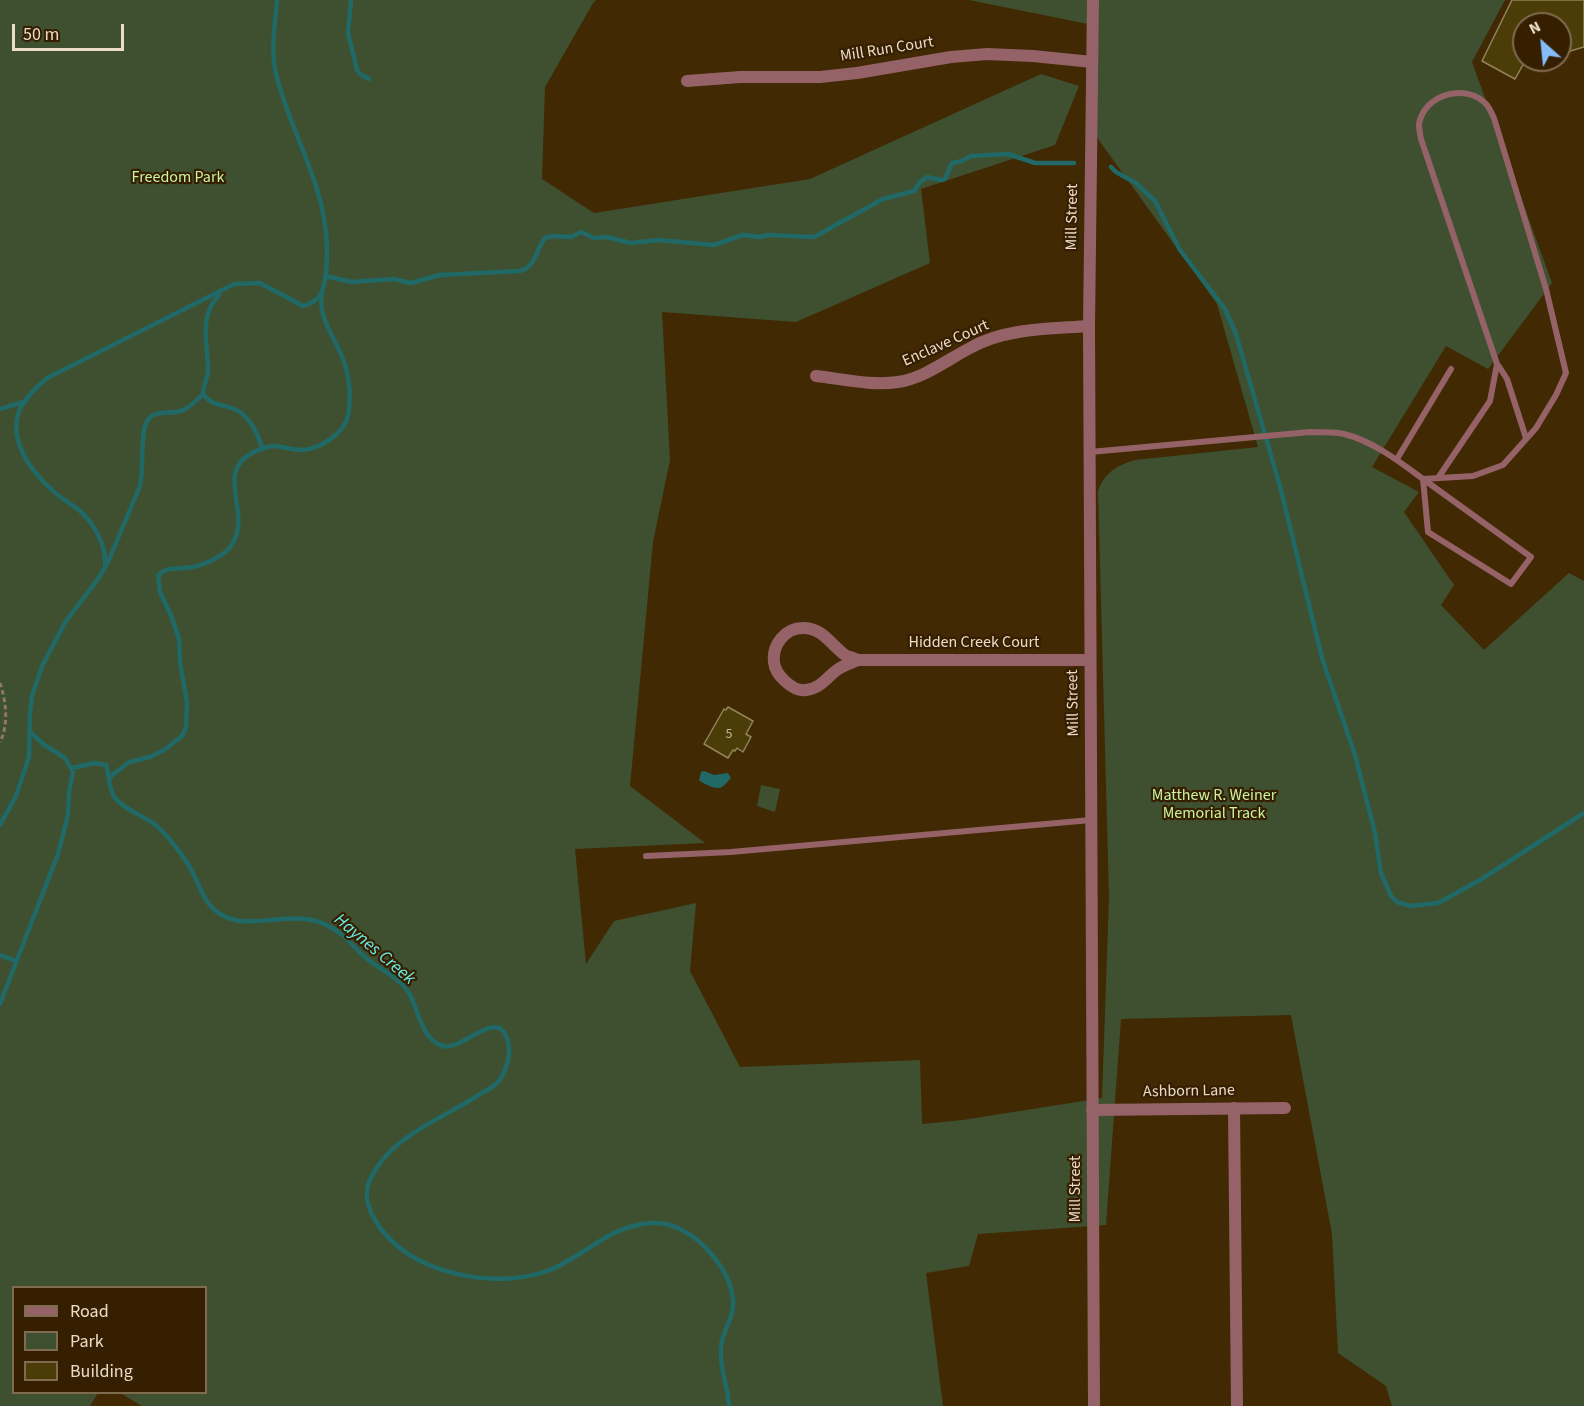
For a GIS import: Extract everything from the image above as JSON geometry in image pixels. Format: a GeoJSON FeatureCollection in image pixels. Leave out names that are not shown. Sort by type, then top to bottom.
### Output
{"type":"FeatureCollection","features":[{"type":"Feature","properties":{"kind":"street","name":"Mill Street"},"geometry":{"type":"LineString","coordinates":[[1093,0],[1089,326],[1094,1406]]}},
{"type":"Feature","properties":{"kind":"street","name":"Mill Run Court"},"geometry":{"type":"LineString","coordinates":[[687,81],[740,76],[820,77],[951,57],[987,54],[1092,62]]}},
{"type":"Feature","properties":{"kind":"street","name":"Enclave Court"},"geometry":{"type":"LineString","coordinates":[[816,376],[873,383],[907,381],[956,357],[972,346],[992,339],[1043,329],[1089,326]]}},
{"type":"Feature","properties":{"kind":"street","name":"Hidden Creek Court"},"geometry":{"type":"LineString","coordinates":[[858,660],[837,669],[823,684],[805,690],[792,686],[782,677],[774,664],[776,645],[786,633],[802,628],[819,631],[846,655],[858,660],[1090,660]]}},
{"type":"Feature","properties":{"kind":"street"},"geometry":{"type":"LineString","coordinates":[[1233,1108],[1237,1406]]}},
{"type":"Feature","properties":{"kind":"street","name":"Ashborn Lane"},"geometry":{"type":"LineString","coordinates":[[1092,1110],[1285,1108]]}},
{"type":"Feature","properties":{"kind":"lane"},"geometry":{"type":"LineString","coordinates":[[1423,479],[1473,476],[1490,472],[1503,465],[1536,428],[1564,381],[1566,365],[1546,289],[1494,118],[1487,105],[1479,99],[1468,94],[1456,93],[1431,103],[1423,113],[1419,125],[1420,139],[1497,364],[1508,379],[1527,438]]}},
{"type":"Feature","properties":{"kind":"lane"},"geometry":{"type":"LineString","coordinates":[[1438,478],[1490,401],[1497,364]]}},
{"type":"Feature","properties":{"kind":"lane"},"geometry":{"type":"LineString","coordinates":[[1397,459],[1451,369]]}},
{"type":"Feature","properties":{"kind":"lane"},"geometry":{"type":"LineString","coordinates":[[1090,452],[1274,434],[1310,432],[1343,434],[1397,459],[1531,557],[1511,584],[1428,532],[1423,479]]}},
{"type":"Feature","properties":{"kind":"lane"},"geometry":{"type":"LineString","coordinates":[[646,856],[731,852],[1092,820]]}},
{"type":"Feature","properties":{"kind":"path"},"geometry":{"type":"LineString","coordinates":[[0,683],[5,696],[5,731],[0,742]]}},
{"type":"Feature","properties":{"kind":"green space"},"geometry":{"type":"Polygon","coordinates":[[[0,0],[596,0],[545,87],[542,179],[594,213],[810,179],[1041,74],[1079,86],[1055,145],[921,189],[930,263],[796,322],[662,312],[670,460],[653,542],[630,786],[705,843],[575,849],[586,964],[614,921],[696,903],[690,971],[740,1067],[920,1060],[922,1124],[963,1120],[1102,1098],[1109,897],[1098,491],[1104,479],[1112,471],[1135,460],[1258,447],[1217,304],[1088,125],[1088,24],[969,0],[1505,0],[1472,62],[1552,283],[1488,369],[1446,346],[1372,467],[1419,492],[1404,512],[1454,585],[1441,605],[1484,650],[1569,573],[1584,581],[1584,1406],[1392,1406],[1386,1386],[1338,1353],[1332,1234],[1291,1015],[1121,1019],[1106,1225],[978,1234],[969,1266],[926,1273],[943,1406],[142,1406],[122,1394],[207,1394],[207,1286],[12,1286],[12,1394],[97,1394],[90,1406],[0,1406],[0,0]]]}},
{"type":"Feature","properties":{"kind":"green space"},"geometry":{"type":"Polygon","coordinates":[[[761,785],[780,789],[775,812],[757,806],[761,785]]]}},
{"type":"Feature","properties":{"kind":"water"},"geometry":{"type":"Polygon","coordinates":[[[701,772],[714,775],[728,773],[731,778],[722,787],[714,788],[699,780],[701,772]]]}},
{"type":"Feature","properties":{"kind":"building"},"geometry":{"type":"Polygon","coordinates":[[[1512,0],[1584,0],[1584,47],[1572,50],[1572,12],[1512,12],[1512,72],[1519,72],[1515,79],[1482,61],[1512,0]]]}},
{"type":"Feature","properties":{"kind":"building"},"geometry":{"type":"Polygon","coordinates":[[[728,707],[753,721],[746,734],[751,737],[743,752],[737,748],[728,758],[704,744],[724,709],[728,707]]]}},
{"type":"Feature","properties":{"kind":"waterway"},"geometry":{"type":"LineString","coordinates":[[105,567],[102,543],[90,521],[79,510],[58,496],[36,474],[23,454],[19,443],[17,421],[25,400],[47,378],[234,284],[260,283],[303,306],[318,298],[323,289],[327,245],[319,195],[285,103],[275,68],[274,39],[277,0]]}},
{"type":"Feature","properties":{"kind":"waterway"},"geometry":{"type":"LineString","coordinates":[[351,0],[348,33],[357,70],[369,79]]}},
{"type":"Feature","properties":{"kind":"waterway"},"geometry":{"type":"LineString","coordinates":[[325,276],[352,282],[393,279],[411,283],[440,275],[520,271],[533,262],[545,238],[571,237],[581,232],[594,238],[607,237],[631,243],[659,240],[714,245],[743,235],[814,237],[883,199],[914,191],[927,177],[945,179],[952,163],[971,156],[1008,154],[1035,163],[1074,163]]}},
{"type":"Feature","properties":{"kind":"waterway"},"geometry":{"type":"LineString","coordinates":[[1111,167],[1136,183],[1155,201],[1180,250],[1225,309],[1236,334],[1281,490],[1322,658],[1355,755],[1375,833],[1381,873],[1391,896],[1397,902],[1411,906],[1438,903],[1480,880],[1584,813]]}},
{"type":"Feature","properties":{"kind":"waterway","name":"Haynes Creek"},"geometry":{"type":"LineString","coordinates":[[110,777],[129,762],[150,757],[164,750],[182,736],[186,728],[187,703],[180,662],[179,639],[160,592],[158,576],[165,570],[192,567],[208,562],[219,557],[231,546],[237,533],[238,520],[234,482],[236,470],[242,460],[262,448],[279,446],[303,450],[316,447],[330,439],[346,423],[350,400],[349,382],[342,357],[324,316],[322,294]]}},
{"type":"Feature","properties":{"kind":"waterway"},"geometry":{"type":"LineString","coordinates":[[0,825],[16,796],[29,757],[32,696],[43,664],[66,621],[108,562],[140,486],[142,449],[147,420],[155,414],[184,410],[203,394],[208,371],[206,322],[212,303],[219,295]]}},
{"type":"Feature","properties":{"kind":"waterway"},"geometry":{"type":"LineString","coordinates":[[203,394],[211,401],[242,414],[253,427],[262,448]]}},
{"type":"Feature","properties":{"kind":"waterway"},"geometry":{"type":"LineString","coordinates":[[0,409],[26,401]]}},
{"type":"Feature","properties":{"kind":"waterway"},"geometry":{"type":"LineString","coordinates":[[0,1004],[58,854],[68,815],[73,772],[65,758],[43,744],[30,732]]}},
{"type":"Feature","properties":{"kind":"waterway","name":"Haynes Creek"},"geometry":{"type":"LineString","coordinates":[[72,768],[95,763],[106,765],[115,798],[128,809],[153,823],[166,836],[192,870],[209,904],[224,916],[242,921],[300,918],[320,922],[330,927],[405,988],[425,1031],[430,1038],[443,1046],[459,1043],[493,1027],[500,1028],[505,1034],[509,1046],[508,1059],[498,1082],[416,1131],[402,1141],[378,1166],[369,1182],[368,1201],[370,1211],[389,1239],[408,1254],[429,1265],[479,1278],[504,1279],[550,1270],[610,1235],[630,1227],[655,1223],[680,1229],[698,1241],[715,1258],[731,1288],[732,1313],[722,1341],[721,1354],[729,1406]]}},
{"type":"Feature","properties":{"kind":"waterway"},"geometry":{"type":"LineString","coordinates":[[0,955],[16,961]]}},
{"type":"Feature","properties":{"kind":"park label","name":"Freedom Park"},"geometry":{"type":"Point","coordinates":[178,178]}},
{"type":"Feature","properties":{"kind":"park label","name":"Matthew R. Weiner Memorial Track"},"geometry":{"type":"Point","coordinates":[1214,805]}}]}
